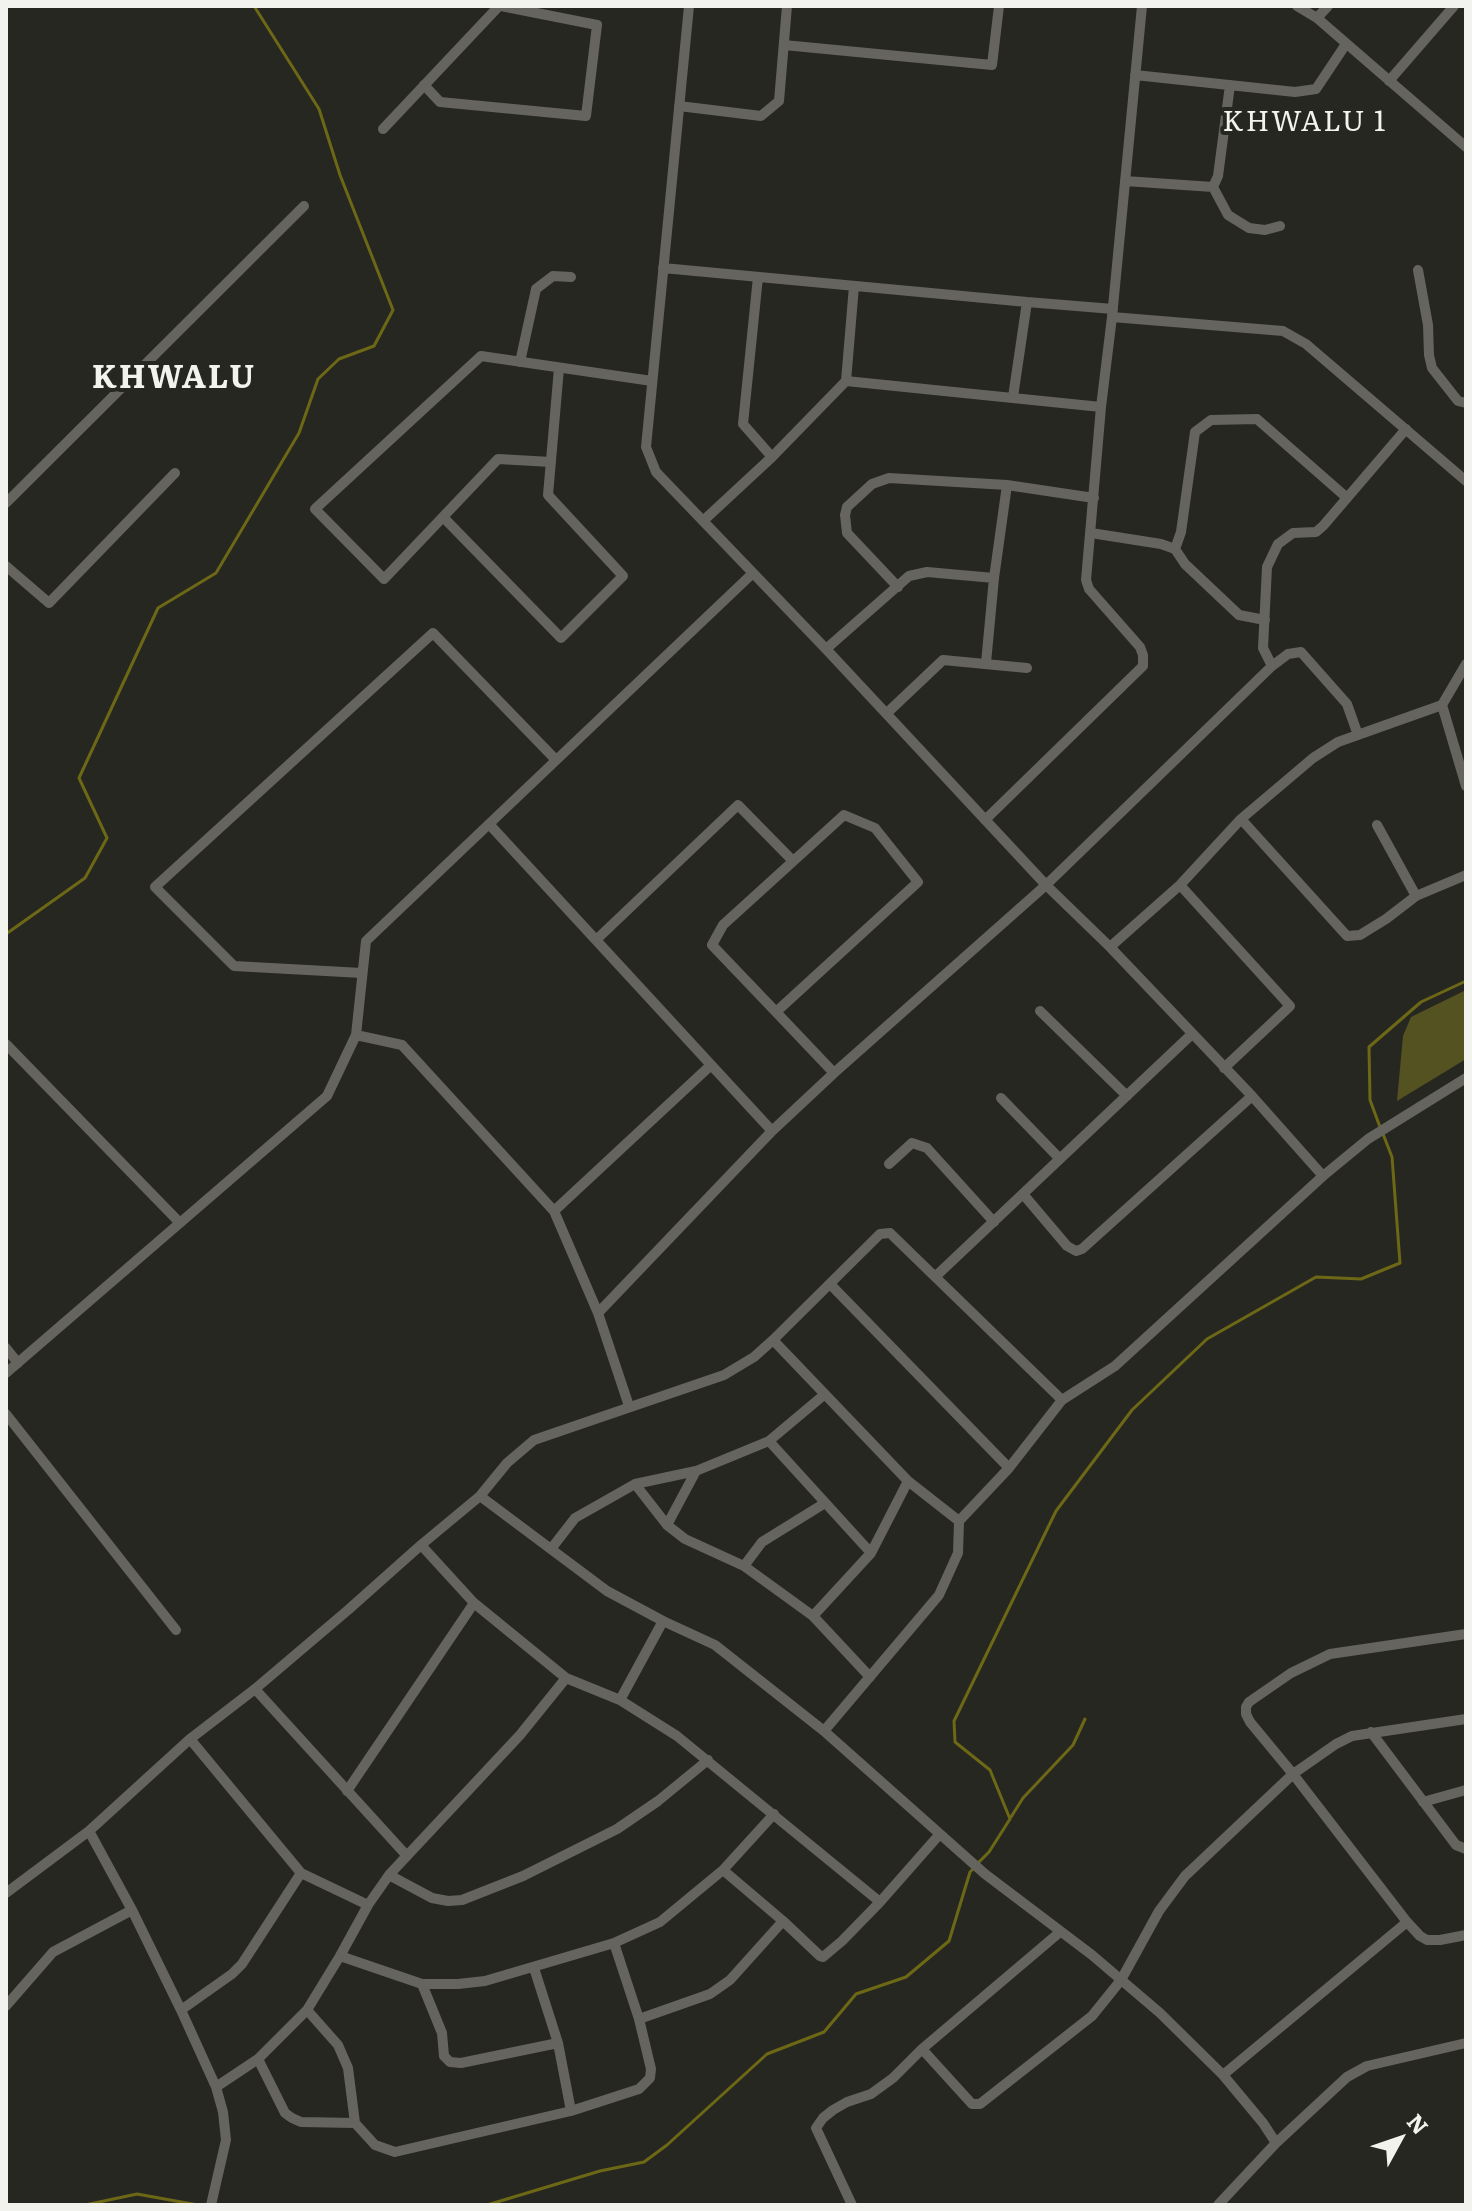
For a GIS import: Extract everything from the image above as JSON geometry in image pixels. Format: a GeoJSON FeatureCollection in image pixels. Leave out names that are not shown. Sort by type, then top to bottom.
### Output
{"type":"FeatureCollection","features":[{"type":"Feature","properties":{"kind":"street"},"geometry":{"type":"LineString","coordinates":[[383,129],[424,85],[500,6],[597,25],[586,116],[440,102],[424,85]]}},
{"type":"Feature","properties":{"kind":"street"},"geometry":{"type":"LineString","coordinates":[[689,6],[646,447],[656,472],[887,713],[1046,885],[1110,947],[1252,1096],[1323,1176]]}},
{"type":"Feature","properties":{"kind":"street"},"geometry":{"type":"LineString","coordinates":[[679,106],[761,116],[779,101],[787,6]]}},
{"type":"Feature","properties":{"kind":"street"},"geometry":{"type":"LineString","coordinates":[[784,45],[992,65],[999,6]]}},
{"type":"Feature","properties":{"kind":"street"},"geometry":{"type":"LineString","coordinates":[[985,820],[1143,666],[1140,647],[1089,589],[1086,580],[1142,6]]}},
{"type":"Feature","properties":{"kind":"street"},"geometry":{"type":"LineString","coordinates":[[1297,6],[1317,18],[1465,144]]}},
{"type":"Feature","properties":{"kind":"street"},"geometry":{"type":"LineString","coordinates":[[1317,18],[1328,6]]}},
{"type":"Feature","properties":{"kind":"street"},"geometry":{"type":"LineString","coordinates":[[1389,81],[1454,6]]}},
{"type":"Feature","properties":{"kind":"street"},"geometry":{"type":"LineString","coordinates":[[1135,75],[1295,92],[1316,89],[1346,44]]}},
{"type":"Feature","properties":{"kind":"street"},"geometry":{"type":"LineString","coordinates":[[1213,187],[1218,176],[1230,85]]}},
{"type":"Feature","properties":{"kind":"street"},"geometry":{"type":"LineString","coordinates":[[1125,181],[1213,187]]}},
{"type":"Feature","properties":{"kind":"street"},"geometry":{"type":"LineString","coordinates":[[1213,187],[1228,215],[1249,228],[1265,230],[1280,226]]}},
{"type":"Feature","properties":{"kind":"street"},"geometry":{"type":"LineString","coordinates":[[6,503],[304,206]]}},
{"type":"Feature","properties":{"kind":"street"},"geometry":{"type":"LineString","coordinates":[[663,268],[1027,302],[1283,331],[1306,344],[1466,481]]}},
{"type":"Feature","properties":{"kind":"street"},"geometry":{"type":"LineString","coordinates":[[1418,270],[1432,368],[1458,401],[1466,403]]}},
{"type":"Feature","properties":{"kind":"street"},"geometry":{"type":"LineString","coordinates":[[520,362],[536,289],[553,276],[571,277]]}},
{"type":"Feature","properties":{"kind":"street"},"geometry":{"type":"LineString","coordinates":[[758,277],[743,424],[772,457]]}},
{"type":"Feature","properties":{"kind":"street"},"geometry":{"type":"LineString","coordinates":[[703,521],[772,457],[846,381],[854,286]]}},
{"type":"Feature","properties":{"kind":"street"},"geometry":{"type":"LineString","coordinates":[[1013,397],[1027,302]]}},
{"type":"Feature","properties":{"kind":"street"},"geometry":{"type":"LineString","coordinates":[[551,462],[498,459],[384,579],[315,509],[481,356],[652,381]]}},
{"type":"Feature","properties":{"kind":"street"},"geometry":{"type":"LineString","coordinates":[[443,517],[561,638],[623,576],[548,495],[559,368]]}},
{"type":"Feature","properties":{"kind":"street"},"geometry":{"type":"LineString","coordinates":[[846,381],[1101,407]]}},
{"type":"Feature","properties":{"kind":"street"},"geometry":{"type":"LineString","coordinates":[[1175,549],[1181,532],[1195,432],[1211,420],[1257,419],[1346,497]]}},
{"type":"Feature","properties":{"kind":"street"},"geometry":{"type":"LineString","coordinates":[[1272,666],[1263,648],[1267,567],[1278,544],[1293,533],[1316,532],[1406,429]]}},
{"type":"Feature","properties":{"kind":"street"},"geometry":{"type":"LineString","coordinates":[[6,566],[49,603],[175,473]]}},
{"type":"Feature","properties":{"kind":"street"},"geometry":{"type":"LineString","coordinates":[[898,587],[847,533],[847,507],[872,484],[889,478],[1007,485],[1094,498]]}},
{"type":"Feature","properties":{"kind":"street"},"geometry":{"type":"LineString","coordinates":[[986,663],[1007,485]]}},
{"type":"Feature","properties":{"kind":"street"},"geometry":{"type":"LineString","coordinates":[[1091,533],[1175,549],[1185,564],[1239,615],[1265,620]]}},
{"type":"Feature","properties":{"kind":"street"},"geometry":{"type":"LineString","coordinates":[[826,649],[909,576],[927,572],[994,578]]}},
{"type":"Feature","properties":{"kind":"street"},"geometry":{"type":"LineString","coordinates":[[6,1373],[327,1096],[356,1035],[366,941],[753,573]]}},
{"type":"Feature","properties":{"kind":"street"},"geometry":{"type":"LineString","coordinates":[[362,973],[234,966],[155,887],[433,633],[556,760]]}},
{"type":"Feature","properties":{"kind":"street"},"geometry":{"type":"LineString","coordinates":[[598,1313],[772,1131],[1046,885],[1272,666],[1288,654],[1301,652],[1347,704],[1358,735]]}},
{"type":"Feature","properties":{"kind":"street"},"geometry":{"type":"LineString","coordinates":[[887,713],[943,660],[1027,668]]}},
{"type":"Feature","properties":{"kind":"street"},"geometry":{"type":"LineString","coordinates":[[1110,947],[1180,885],[1241,819],[1313,758],[1338,742],[1442,705],[1466,664]]}},
{"type":"Feature","properties":{"kind":"street"},"geometry":{"type":"LineString","coordinates":[[1442,705],[1466,786]]}},
{"type":"Feature","properties":{"kind":"street"},"geometry":{"type":"LineString","coordinates":[[596,940],[738,805],[793,861]]}},
{"type":"Feature","properties":{"kind":"street"},"geometry":{"type":"LineString","coordinates":[[776,1012],[918,882],[875,828],[844,815],[723,925],[712,945],[834,1073]]}},
{"type":"Feature","properties":{"kind":"street"},"geometry":{"type":"LineString","coordinates":[[1241,819],[1347,936],[1360,935],[1416,896],[1466,875]]}},
{"type":"Feature","properties":{"kind":"street"},"geometry":{"type":"LineString","coordinates":[[489,824],[772,1131]]}},
{"type":"Feature","properties":{"kind":"street"},"geometry":{"type":"LineString","coordinates":[[1377,825],[1416,896]]}},
{"type":"Feature","properties":{"kind":"street"},"geometry":{"type":"LineString","coordinates":[[1180,885],[1290,1006],[1224,1068]]}},
{"type":"Feature","properties":{"kind":"street"},"geometry":{"type":"LineString","coordinates":[[1040,1011],[1127,1096]]}},
{"type":"Feature","properties":{"kind":"street"},"geometry":{"type":"LineString","coordinates":[[936,1276],[1192,1034]]}},
{"type":"Feature","properties":{"kind":"street"},"geometry":{"type":"LineString","coordinates":[[356,1035],[402,1045],[554,1211],[598,1313],[629,1406]]}},
{"type":"Feature","properties":{"kind":"street"},"geometry":{"type":"LineString","coordinates":[[6,1044],[180,1223]]}},
{"type":"Feature","properties":{"kind":"street"},"geometry":{"type":"LineString","coordinates":[[554,1211],[711,1065]]}},
{"type":"Feature","properties":{"kind":"street"},"geometry":{"type":"LineString","coordinates":[[824,1731],[939,1595],[958,1553],[959,1521],[1009,1468],[1062,1400],[1115,1366],[1323,1176],[1368,1139],[1466,1078]]}},
{"type":"Feature","properties":{"kind":"street"},"geometry":{"type":"LineString","coordinates":[[1023,1194],[1067,1246],[1076,1251],[1082,1249],[1252,1096]]}},
{"type":"Feature","properties":{"kind":"street"},"geometry":{"type":"LineString","coordinates":[[1001,1098],[1060,1159]]}},
{"type":"Feature","properties":{"kind":"street"},"geometry":{"type":"LineString","coordinates":[[889,1164],[912,1143],[927,1148],[994,1222]]}},
{"type":"Feature","properties":{"kind":"street"},"geometry":{"type":"LineString","coordinates":[[6,1893],[89,1831],[190,1739],[348,1610],[480,1496],[507,1463],[534,1440],[724,1375],[754,1357],[884,1233],[896,1238],[1062,1400]]}},
{"type":"Feature","properties":{"kind":"street"},"geometry":{"type":"LineString","coordinates":[[831,1285],[1009,1468]]}},
{"type":"Feature","properties":{"kind":"street"},"geometry":{"type":"LineString","coordinates":[[773,1340],[908,1481],[959,1521]]}},
{"type":"Feature","properties":{"kind":"street"},"geometry":{"type":"LineString","coordinates":[[6,1348],[18,1363]]}},
{"type":"Feature","properties":{"kind":"street"},"geometry":{"type":"LineString","coordinates":[[551,1549],[575,1518],[635,1484],[696,1471],[769,1441],[825,1394]]}},
{"type":"Feature","properties":{"kind":"street"},"geometry":{"type":"LineString","coordinates":[[6,1414],[176,1630]]}},
{"type":"Feature","properties":{"kind":"street"},"geometry":{"type":"LineString","coordinates":[[769,1441],[871,1553]]}},
{"type":"Feature","properties":{"kind":"street"},"geometry":{"type":"LineString","coordinates":[[667,1525],[696,1471]]}},
{"type":"Feature","properties":{"kind":"street"},"geometry":{"type":"LineString","coordinates":[[813,1616],[871,1553],[908,1481]]}},
{"type":"Feature","properties":{"kind":"street"},"geometry":{"type":"LineString","coordinates":[[635,1484],[667,1525],[685,1539],[744,1566],[813,1616],[870,1677]]}},
{"type":"Feature","properties":{"kind":"street"},"geometry":{"type":"LineString","coordinates":[[480,1496],[607,1591],[715,1645],[824,1731],[985,1874],[1160,2013],[1223,2075],[1276,2143]]}},
{"type":"Feature","properties":{"kind":"street"},"geometry":{"type":"LineString","coordinates":[[744,1566],[762,1542],[825,1503]]}},
{"type":"Feature","properties":{"kind":"street"},"geometry":{"type":"LineString","coordinates":[[421,1545],[474,1603],[566,1678],[620,1700],[677,1736],[880,1902]]}},
{"type":"Feature","properties":{"kind":"street"},"geometry":{"type":"LineString","coordinates":[[347,1791],[474,1603]]}},
{"type":"Feature","properties":{"kind":"street"},"geometry":{"type":"LineString","coordinates":[[620,1700],[663,1621]]}},
{"type":"Feature","properties":{"kind":"street"},"geometry":{"type":"LineString","coordinates":[[1466,1634],[1330,1654],[1291,1673],[1246,1707],[1250,1722],[1407,1922],[1427,1940],[1466,1935]]}},
{"type":"Feature","properties":{"kind":"street"},"geometry":{"type":"LineString","coordinates":[[216,2087],[258,2059],[307,2010],[389,1875],[520,1735],[566,1678]]}},
{"type":"Feature","properties":{"kind":"street"},"geometry":{"type":"LineString","coordinates":[[255,1689],[407,1856]]}},
{"type":"Feature","properties":{"kind":"street"},"geometry":{"type":"LineString","coordinates":[[922,2049],[969,2102],[980,2104],[1092,2016],[1121,1980],[1159,1911],[1185,1876],[1293,1774],[1352,1736],[1466,1719]]}},
{"type":"Feature","properties":{"kind":"street"},"geometry":{"type":"LineString","coordinates":[[1371,1732],[1456,1845],[1466,1849]]}},
{"type":"Feature","properties":{"kind":"street"},"geometry":{"type":"LineString","coordinates":[[190,1739],[301,1873],[368,1905]]}},
{"type":"Feature","properties":{"kind":"street"},"geometry":{"type":"LineString","coordinates":[[389,1875],[432,1898],[462,1900],[523,1876],[617,1829],[658,1801],[708,1760]]}},
{"type":"Feature","properties":{"kind":"street"},"geometry":{"type":"LineString","coordinates":[[1423,1802],[1466,1790]]}},
{"type":"Feature","properties":{"kind":"street"},"geometry":{"type":"LineString","coordinates":[[340,1956],[422,1984],[458,1984],[485,1981],[614,1943],[660,1922],[723,1870],[774,1814]]}},
{"type":"Feature","properties":{"kind":"street"},"geometry":{"type":"LineString","coordinates":[[89,1831],[132,1910],[216,2087],[226,2140],[211,2205]]}},
{"type":"Feature","properties":{"kind":"street"},"geometry":{"type":"LineString","coordinates":[[723,1870],[823,1957],[880,1902],[939,1835]]}},
{"type":"Feature","properties":{"kind":"street"},"geometry":{"type":"LineString","coordinates":[[181,2010],[242,1964],[301,1873]]}},
{"type":"Feature","properties":{"kind":"street"},"geometry":{"type":"LineString","coordinates":[[8,2000],[53,1952],[132,1910]]}},
{"type":"Feature","properties":{"kind":"street"},"geometry":{"type":"LineString","coordinates":[[639,2019],[710,1994],[730,1980],[783,1921]]}},
{"type":"Feature","properties":{"kind":"street"},"geometry":{"type":"LineString","coordinates":[[1223,2075],[1407,1922]]}},
{"type":"Feature","properties":{"kind":"street"},"geometry":{"type":"LineString","coordinates":[[852,2205],[816,2128],[823,2118],[847,2102],[871,2094],[882,2086],[1060,1932]]}},
{"type":"Feature","properties":{"kind":"street"},"geometry":{"type":"LineString","coordinates":[[307,2010],[338,2045],[348,2068],[355,2123],[375,2145],[395,2152],[571,2111],[646,2084],[651,2069],[639,2019],[614,1943]]}},
{"type":"Feature","properties":{"kind":"street"},"geometry":{"type":"LineString","coordinates":[[534,1968],[558,2043],[571,2111]]}},
{"type":"Feature","properties":{"kind":"street"},"geometry":{"type":"LineString","coordinates":[[422,1984],[442,2033],[444,2056],[450,2062],[461,2063],[558,2043]]}},
{"type":"Feature","properties":{"kind":"street"},"geometry":{"type":"LineString","coordinates":[[1218,2205],[1276,2143],[1347,2077],[1367,2066],[1466,2043]]}},
{"type":"Feature","properties":{"kind":"street"},"geometry":{"type":"LineString","coordinates":[[258,2059],[285,2113],[292,2118],[301,2122],[355,2123]]}},
{"type":"Feature","properties":{"kind":"shaded area"},"geometry":{"type":"Polygon","coordinates":[[[1466,990],[1466,1059],[1397,1101],[1403,1036],[1411,1017],[1466,990]]]}},
{"type":"Feature","properties":{"kind":"waterway"},"geometry":{"type":"LineString","coordinates":[[6,934],[85,878],[107,838],[79,778],[158,608],[216,573],[299,433],[318,379],[339,359],[374,346],[393,310],[340,175],[319,109],[254,6]]}},
{"type":"Feature","properties":{"kind":"waterway"},"geometry":{"type":"LineString","coordinates":[[1380,1127],[1370,1100],[1369,1047],[1421,1002],[1466,981]]}},
{"type":"Feature","properties":{"kind":"waterway"},"geometry":{"type":"LineString","coordinates":[[978,1863],[989,1852],[1010,1819],[990,1770],[955,1742],[954,1721],[1056,1511],[1132,1410],[1207,1339],[1316,1277],[1361,1279],[1400,1263],[1392,1157],[1383,1134]]}},
{"type":"Feature","properties":{"kind":"waterway"},"geometry":{"type":"LineString","coordinates":[[1011,1817],[1023,1798],[1073,1745],[1085,1719]]}},
{"type":"Feature","properties":{"kind":"waterway"},"geometry":{"type":"LineString","coordinates":[[487,2205],[600,2171],[644,2162],[667,2145],[767,2054],[824,2032],[856,1994],[906,1977],[949,1941],[973,1869]]}},
{"type":"Feature","properties":{"kind":"waterway"},"geometry":{"type":"LineString","coordinates":[[85,2205],[137,2194],[198,2205]]}},
{"type":"Feature","properties":{"kind":"district","name":"KHWALU 1"},"geometry":{"type":"Point","coordinates":[1305,123]}},
{"type":"Feature","properties":{"kind":"district","name":"KHWALU"},"geometry":{"type":"Point","coordinates":[174,379]}}]}
